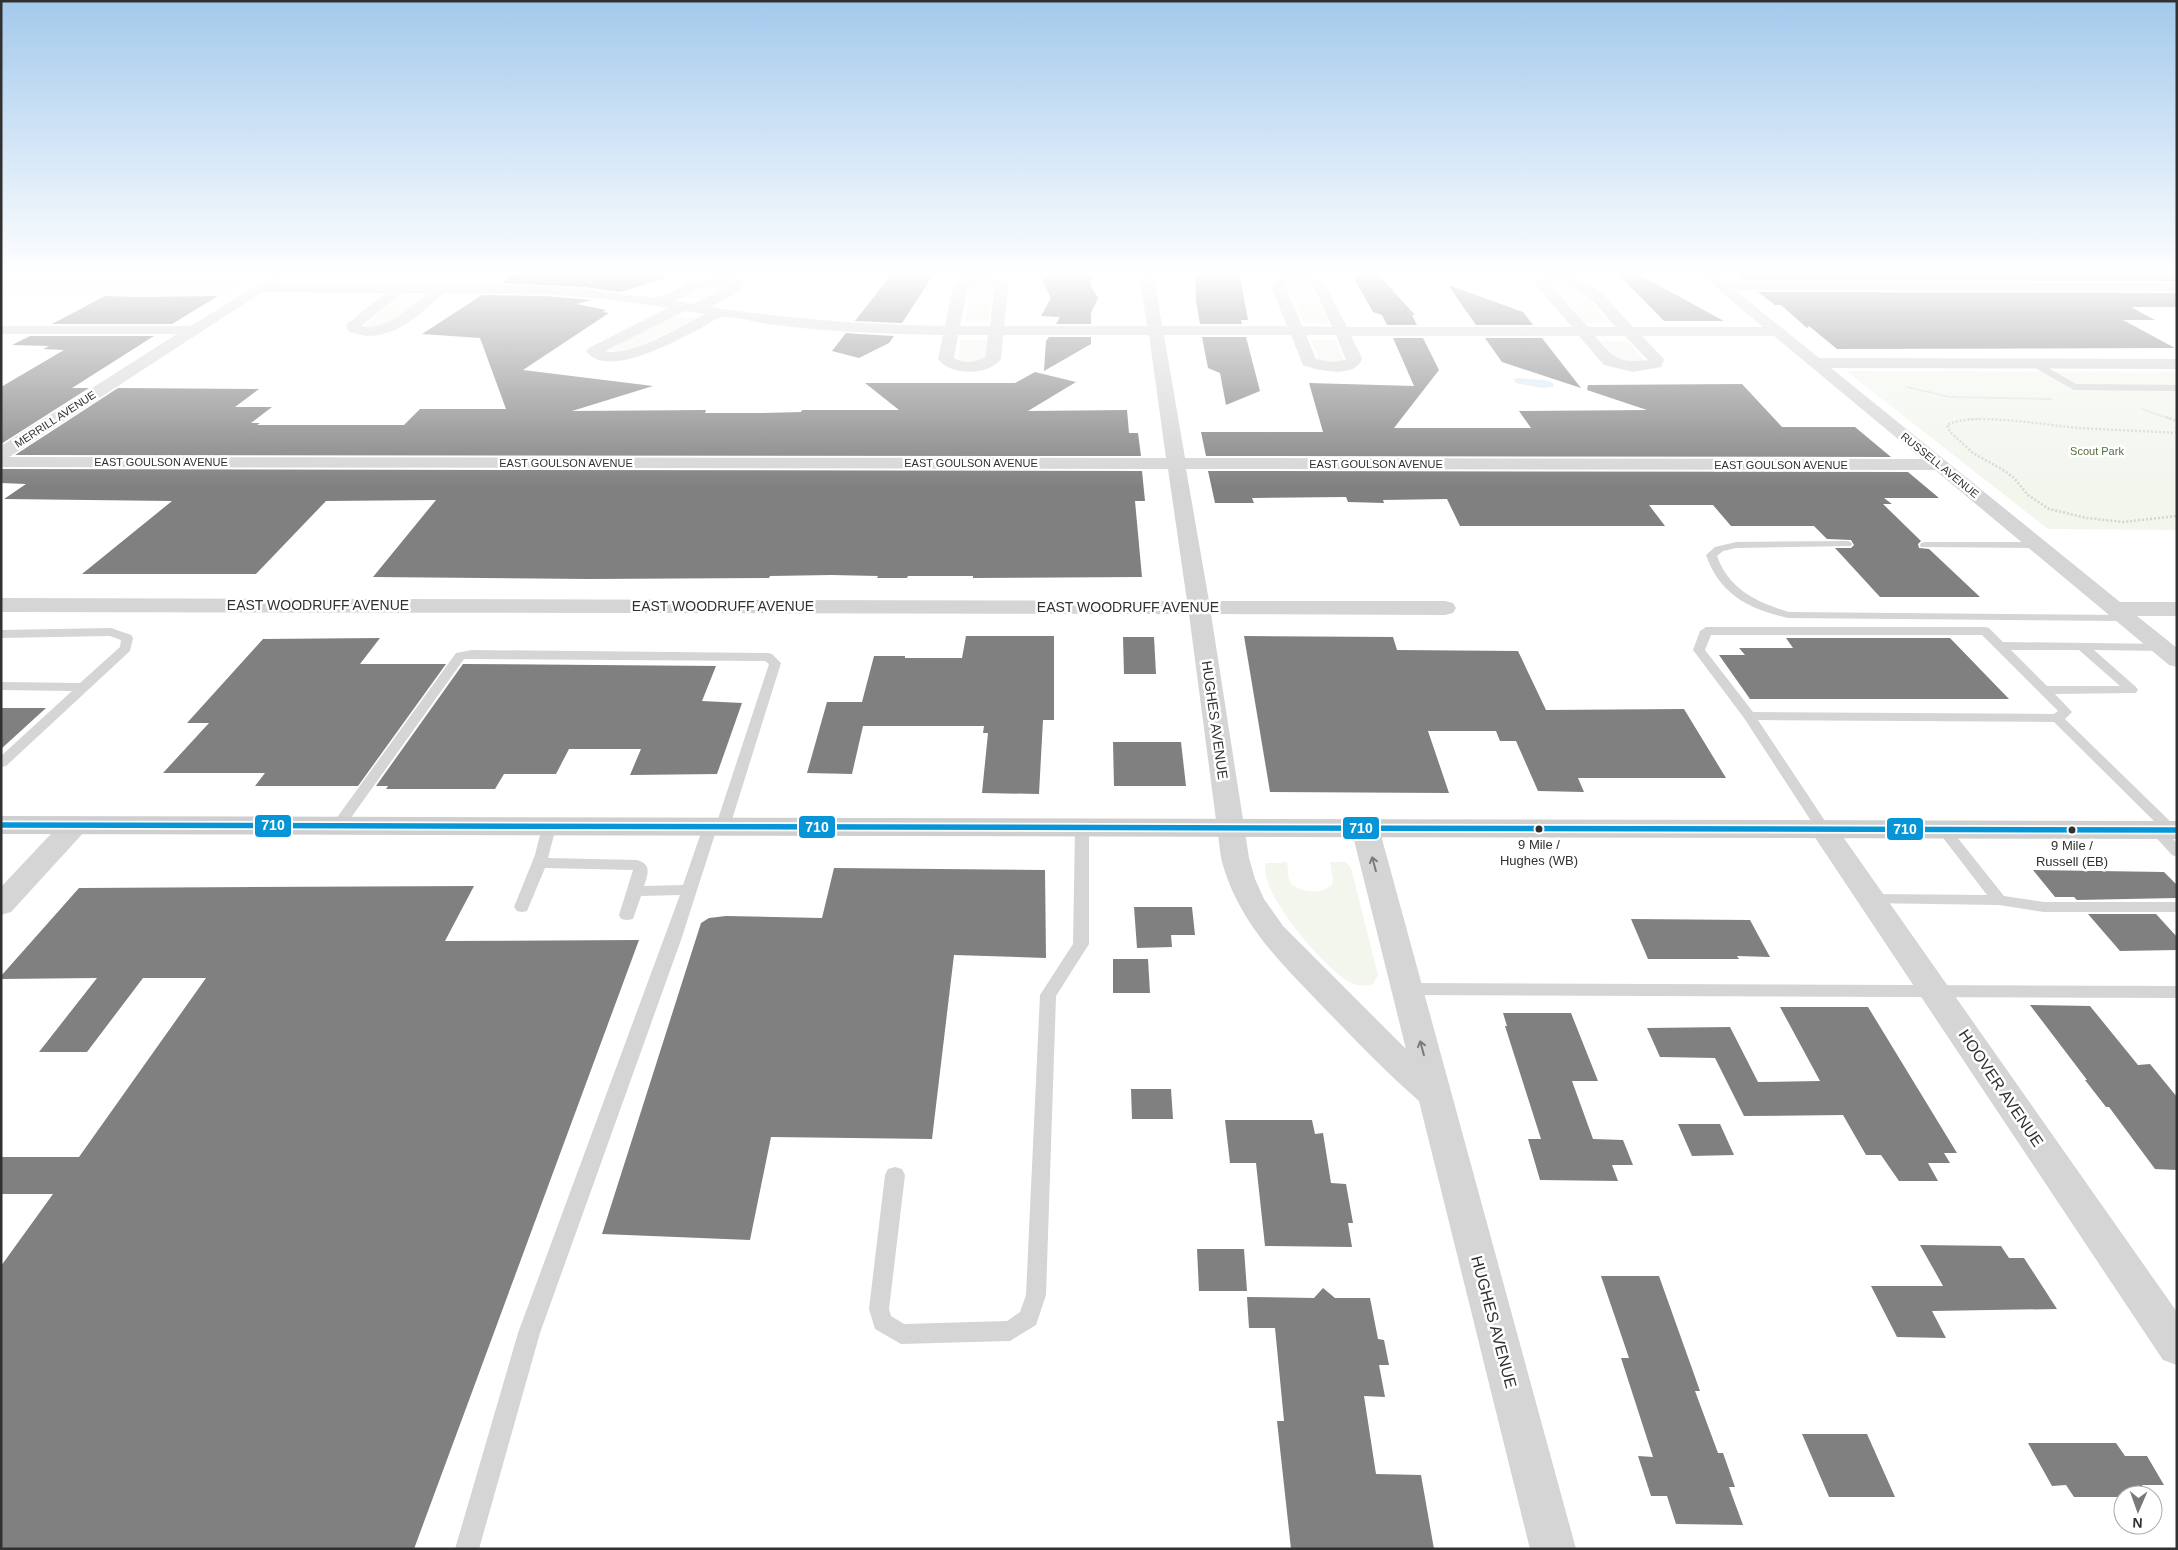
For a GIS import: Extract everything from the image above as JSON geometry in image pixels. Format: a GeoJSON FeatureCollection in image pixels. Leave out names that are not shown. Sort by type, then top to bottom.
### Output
{"type":"FeatureCollection","features":[{"type":"Feature","properties":{"kind":"main road"},"geometry":{"type":"LineString","coordinates":[[1,826],[1944,830],[2170,836]]}},
{"type":"Feature","properties":{"kind":"street","name":"MERRILL AVENUE"},"geometry":{"type":"LineString","coordinates":[[1,454],[174,343]]}},
{"type":"Feature","properties":{"kind":"street"},"geometry":{"type":"LineString","coordinates":[[607,343],[594,351],[601,356],[630,355],[654,343]]}},
{"type":"Feature","properties":{"kind":"street"},"geometry":{"type":"LineString","coordinates":[[949,343],[946,359],[953,364],[968,366],[984,364],[993,359],[995,343]]}},
{"type":"Feature","properties":{"kind":"street","name":"HUGHES AVENUE"},"geometry":{"type":"LineString","coordinates":[[1157,343],[1241,884],[1269,931],[1398,1063],[1435,1095]]}},
{"type":"Feature","properties":{"kind":"street"},"geometry":{"type":"LineString","coordinates":[[1302,343],[1310,362],[1329,367],[1350,365],[1354,362],[1347,343]]}},
{"type":"Feature","properties":{"kind":"street"},"geometry":{"type":"LineString","coordinates":[[1594,343],[1610,362],[1633,367],[1655,364],[1656,360],[1639,343]]}},
{"type":"Feature","properties":{"kind":"street","name":"RUSSELL AVENUE"},"geometry":{"type":"LineString","coordinates":[[1791,343],[2177,660]]}},
{"type":"Feature","properties":{"kind":"street"},"geometry":{"type":"LineString","coordinates":[[1815,363],[2177,364]]}},
{"type":"Feature","properties":{"kind":"street","name":"EAST GOULSON AVENUE"},"geometry":{"type":"LineString","coordinates":[[1,462],[1940,465]]}},
{"type":"Feature","properties":{"kind":"street","name":"EAST WOODRUFF AVENUE"},"geometry":{"type":"LineString","coordinates":[[1,604],[1445,608]]}},
{"type":"Feature","properties":{"kind":"street"},"geometry":{"type":"LineString","coordinates":[[2120,613],[2177,608]]}},
{"type":"Feature","properties":{"kind":"street"},"geometry":{"type":"LineString","coordinates":[[1,905],[75,825]]}},
{"type":"Feature","properties":{"kind":"street","name":"HUGHES AVENUE"},"geometry":{"type":"LineString","coordinates":[[1364,828],[1553,1549]]}},
{"type":"Feature","properties":{"kind":"street","name":"HOOVER AVENUE"},"geometry":{"type":"LineString","coordinates":[[1824,830],[2177,1346]]}},
{"type":"Feature","properties":{"kind":"lane"},"geometry":{"type":"LineString","coordinates":[[2033,363],[2074,388],[2177,388]]}},
{"type":"Feature","properties":{"kind":"lane"},"geometry":{"type":"LineString","coordinates":[[1847,544],[1736,546],[1719,548],[1710,555],[1717,572],[1731,590],[1754,604],[1788,615],[2120,613]]}},
{"type":"Feature","properties":{"kind":"lane"},"geometry":{"type":"LineString","coordinates":[[1925,545],[2037,544]]}},
{"type":"Feature","properties":{"kind":"lane"},"geometry":{"type":"LineString","coordinates":[[1749,716],[2056,718],[2066,712],[1985,631],[1706,631],[1699,650],[1749,716],[1824,830]]}},
{"type":"Feature","properties":{"kind":"lane"},"geometry":{"type":"LineString","coordinates":[[1,634],[111,632],[126,638],[126,648],[82,686],[1,762]]}},
{"type":"Feature","properties":{"kind":"lane"},"geometry":{"type":"LineString","coordinates":[[2000,646],[2161,647]]}},
{"type":"Feature","properties":{"kind":"lane"},"geometry":{"type":"LineString","coordinates":[[2044,690],[2132,690],[2084,647]]}},
{"type":"Feature","properties":{"kind":"lane"},"geometry":{"type":"LineString","coordinates":[[338,826],[460,656],[472,654],[768,657],[775,663],[716,826],[689,890],[674,940],[529,1334],[467,1549]]}},
{"type":"Feature","properties":{"kind":"lane"},"geometry":{"type":"LineString","coordinates":[[1,686],[82,686]]}},
{"type":"Feature","properties":{"kind":"lane"},"geometry":{"type":"LineString","coordinates":[[2056,718],[2170,836]]}},
{"type":"Feature","properties":{"kind":"lane"},"geometry":{"type":"LineString","coordinates":[[522,907],[539,863],[549,826]]}},
{"type":"Feature","properties":{"kind":"lane"},"geometry":{"type":"LineString","coordinates":[[895,1175],[879,1309],[882,1322],[901,1334],[1010,1331],[1029,1318],[1036,1295],[1048,995],[1081,944],[1082,828]]}},
{"type":"Feature","properties":{"kind":"lane"},"geometry":{"type":"LineString","coordinates":[[1944,830],[1999,900]]}},
{"type":"Feature","properties":{"kind":"lane"},"geometry":{"type":"LineString","coordinates":[[539,863],[637,864],[641,872],[627,915]]}},
{"type":"Feature","properties":{"kind":"lane"},"geometry":{"type":"LineString","coordinates":[[635,891],[689,890]]}},
{"type":"Feature","properties":{"kind":"lane"},"geometry":{"type":"LineString","coordinates":[[1872,899],[1999,900],[2044,907],[2177,907]]}},
{"type":"Feature","properties":{"kind":"lane"},"geometry":{"type":"LineString","coordinates":[[1407,989],[2177,992]]}},
{"type":"Feature","properties":{"kind":"path"},"geometry":{"type":"LineString","coordinates":[[1904,386],[1950,397],[2057,399]]}},
{"type":"Feature","properties":{"kind":"path"},"geometry":{"type":"LineString","coordinates":[[2142,409],[2177,421]]}},
{"type":"Feature","properties":{"kind":"path"},"geometry":{"type":"LineString","coordinates":[[2177,433],[2069,428],[1975,418],[1956,420],[1947,425],[1950,432],[1973,453],[2005,471],[2014,478],[2028,495],[2049,509],[2087,518],[2123,522],[2177,516]]}},
{"type":"Feature","properties":{"kind":"green space"},"geometry":{"type":"Polygon","coordinates":[[[620,343],[646,343],[623,353],[607,350],[620,343]]]}},
{"type":"Feature","properties":{"kind":"green space"},"geometry":{"type":"Polygon","coordinates":[[[960,343],[986,343],[984,358],[975,362],[960,361],[958,358],[960,343]]]}},
{"type":"Feature","properties":{"kind":"green space"},"geometry":{"type":"Polygon","coordinates":[[[1312,343],[1337,343],[1344,361],[1334,363],[1319,360],[1312,343]]]}},
{"type":"Feature","properties":{"kind":"green space"},"geometry":{"type":"Polygon","coordinates":[[[1603,343],[1629,343],[1645,361],[1640,363],[1618,359],[1603,343]]]}},
{"type":"Feature","properties":{"kind":"green space","name":"Scout Park"},"geometry":{"type":"Polygon","coordinates":[[[1846,371],[2177,372],[2177,530],[2048,529],[1846,371]]]}},
{"type":"Feature","properties":{"kind":"green space"},"geometry":{"type":"Polygon","coordinates":[[[1287,862],[1289,880],[1292,885],[1312,892],[1331,886],[1333,881],[1330,862],[1346,862],[1351,868],[1378,975],[1373,984],[1356,985],[1343,977],[1328,965],[1297,930],[1272,892],[1266,876],[1266,863],[1287,862]]]}},
{"type":"Feature","properties":{"kind":"shaded area"},"geometry":{"type":"Polygon","coordinates":[[[1514,379],[1545,380],[1553,383],[1554,387],[1542,388],[1515,383],[1514,379]]]}},
{"type":"Feature","properties":{"kind":"building"},"geometry":{"type":"Polygon","coordinates":[[[15,343],[142,343],[72,388],[89,388],[1,444],[1,387],[64,350],[43,349],[49,346],[12,345],[15,343]]]}},
{"type":"Feature","properties":{"kind":"building"},"geometry":{"type":"Polygon","coordinates":[[[482,343],[563,343],[523,370],[653,386],[572,411],[706,410],[705,413],[761,413],[801,412],[802,410],[899,410],[865,383],[1015,383],[1035,372],[1076,382],[1028,411],[1127,410],[1129,433],[1138,433],[1141,456],[15,455],[118,388],[259,389],[235,407],[272,407],[251,423],[260,423],[257,425],[404,425],[420,409],[506,409],[482,343]]]}},
{"type":"Feature","properties":{"kind":"building"},"geometry":{"type":"Polygon","coordinates":[[[838,343],[888,343],[859,358],[832,351],[838,343]]]}},
{"type":"Feature","properties":{"kind":"building"},"geometry":{"type":"Polygon","coordinates":[[[1046,343],[1091,343],[1091,344],[1044,371],[1046,343]]]}},
{"type":"Feature","properties":{"kind":"building"},"geometry":{"type":"Polygon","coordinates":[[[1203,343],[1248,343],[1260,391],[1226,405],[1220,373],[1208,368],[1203,343]]]}},
{"type":"Feature","properties":{"kind":"building"},"geometry":{"type":"Polygon","coordinates":[[[1395,343],[1426,343],[1439,370],[1394,428],[1531,428],[1519,411],[1647,410],[1587,390],[1588,385],[1742,384],[1782,427],[1855,427],[1891,457],[1206,456],[1201,432],[1323,432],[1309,383],[1414,386],[1395,343]]]}},
{"type":"Feature","properties":{"kind":"building"},"geometry":{"type":"Polygon","coordinates":[[[1489,343],[1546,343],[1581,388],[1502,362],[1489,343]]]}},
{"type":"Feature","properties":{"kind":"building"},"geometry":{"type":"Polygon","coordinates":[[[1830,343],[2166,343],[2175,348],[1837,349],[1830,343]]]}},
{"type":"Feature","properties":{"kind":"building"},"geometry":{"type":"Polygon","coordinates":[[[1,469],[1142,471],[1145,501],[1135,501],[1142,577],[973,578],[973,576],[908,576],[907,578],[877,578],[878,576],[831,575],[770,576],[769,578],[590,579],[373,577],[436,500],[326,501],[256,574],[82,574],[172,501],[4,499],[26,484],[1,483],[1,469]]]}},
{"type":"Feature","properties":{"kind":"building"},"geometry":{"type":"Polygon","coordinates":[[[1208,471],[1908,472],[1939,498],[1884,498],[1892,504],[1883,504],[1921,541],[1918,544],[1919,548],[1929,549],[1980,597],[1880,597],[1835,548],[1851,548],[1854,545],[1851,540],[1827,539],[1814,526],[1731,526],[1713,505],[1649,505],[1665,526],[1460,526],[1447,499],[1383,500],[1384,503],[1348,502],[1346,497],[1252,498],[1254,503],[1215,503],[1208,471]]]}},
{"type":"Feature","properties":{"kind":"building"},"geometry":{"type":"Polygon","coordinates":[[[966,636],[1054,636],[1054,720],[1043,720],[1039,794],[982,793],[988,733],[983,733],[984,726],[863,726],[852,774],[807,773],[827,702],[862,702],[874,656],[962,658],[966,636]]]}},
{"type":"Feature","properties":{"kind":"building"},"geometry":{"type":"Polygon","coordinates":[[[1244,636],[1393,637],[1397,650],[1518,651],[1546,710],[1684,709],[1726,778],[1578,778],[1584,792],[1538,791],[1516,741],[1500,741],[1496,731],[1428,731],[1449,793],[1270,792],[1244,636]]]}},
{"type":"Feature","properties":{"kind":"building"},"geometry":{"type":"Polygon","coordinates":[[[1123,637],[1154,637],[1156,674],[1124,674],[1123,637]]]}},
{"type":"Feature","properties":{"kind":"building"},"geometry":{"type":"Polygon","coordinates":[[[380,638],[360,664],[446,664],[358,786],[255,786],[265,773],[163,773],[209,723],[187,723],[263,639],[380,638]]]}},
{"type":"Feature","properties":{"kind":"building"},"geometry":{"type":"Polygon","coordinates":[[[1786,638],[1950,638],[2009,699],[1750,699],[1719,655],[1745,655],[1739,648],[1793,648],[1786,638]]]}},
{"type":"Feature","properties":{"kind":"building"},"geometry":{"type":"Polygon","coordinates":[[[463,664],[716,666],[702,701],[742,703],[717,774],[630,775],[641,749],[569,749],[556,774],[504,774],[495,789],[386,789],[388,786],[376,786],[463,664]]]}},
{"type":"Feature","properties":{"kind":"building"},"geometry":{"type":"Polygon","coordinates":[[[1,708],[46,708],[1,749],[1,708]]]}},
{"type":"Feature","properties":{"kind":"building"},"geometry":{"type":"Polygon","coordinates":[[[1113,742],[1181,742],[1186,786],[1114,786],[1113,742]]]}},
{"type":"Feature","properties":{"kind":"building"},"geometry":{"type":"Polygon","coordinates":[[[834,868],[1045,870],[1046,958],[954,955],[932,1139],[771,1137],[750,1240],[602,1234],[701,923],[709,918],[726,916],[822,918],[834,868]]]}},
{"type":"Feature","properties":{"kind":"building"},"geometry":{"type":"Polygon","coordinates":[[[2033,870],[2164,872],[2177,885],[2177,898],[2077,900],[2074,897],[2055,897],[2033,870]]]}},
{"type":"Feature","properties":{"kind":"building"},"geometry":{"type":"Polygon","coordinates":[[[474,886],[445,941],[639,940],[414,1549],[1,1549],[1,1266],[53,1194],[1,1194],[1,1157],[79,1157],[206,978],[143,978],[87,1052],[39,1052],[97,978],[1,979],[1,976],[79,888],[474,886]]]}},
{"type":"Feature","properties":{"kind":"building"},"geometry":{"type":"Polygon","coordinates":[[[1134,907],[1192,907],[1195,935],[1171,935],[1172,947],[1137,948],[1134,907]]]}},
{"type":"Feature","properties":{"kind":"building"},"geometry":{"type":"Polygon","coordinates":[[[2088,914],[2156,914],[2177,937],[2177,950],[2120,951],[2088,914]]]}},
{"type":"Feature","properties":{"kind":"building"},"geometry":{"type":"Polygon","coordinates":[[[1631,919],[1750,920],[1770,957],[1737,956],[1739,959],[1648,959],[1631,919]]]}},
{"type":"Feature","properties":{"kind":"building"},"geometry":{"type":"Polygon","coordinates":[[[1113,959],[1148,959],[1150,993],[1113,993],[1113,959]]]}},
{"type":"Feature","properties":{"kind":"building"},"geometry":{"type":"Polygon","coordinates":[[[2030,1005],[2090,1006],[2138,1065],[2150,1064],[2177,1097],[2177,1170],[2155,1169],[2109,1107],[2106,1107],[2085,1080],[2087,1080],[2030,1005]]]}},
{"type":"Feature","properties":{"kind":"building"},"geometry":{"type":"Polygon","coordinates":[[[1780,1007],[1868,1007],[1957,1153],[1944,1153],[1950,1163],[1928,1163],[1938,1181],[1899,1181],[1881,1155],[1866,1155],[1843,1115],[1744,1116],[1715,1058],[1660,1057],[1647,1028],[1730,1027],[1758,1082],[1820,1081],[1780,1007]]]}},
{"type":"Feature","properties":{"kind":"building"},"geometry":{"type":"Polygon","coordinates":[[[1503,1013],[1571,1013],[1598,1081],[1572,1081],[1593,1139],[1623,1140],[1633,1165],[1612,1165],[1618,1181],[1540,1180],[1528,1139],[1541,1139],[1505,1026],[1507,1026],[1503,1013]]]}},
{"type":"Feature","properties":{"kind":"building"},"geometry":{"type":"Polygon","coordinates":[[[1131,1089],[1171,1089],[1173,1119],[1132,1119],[1131,1089]]]}},
{"type":"Feature","properties":{"kind":"building"},"geometry":{"type":"Polygon","coordinates":[[[1225,1120],[1312,1120],[1315,1134],[1323,1133],[1331,1183],[1346,1184],[1353,1223],[1348,1223],[1352,1247],[1265,1246],[1256,1163],[1230,1163],[1225,1120]]]}},
{"type":"Feature","properties":{"kind":"building"},"geometry":{"type":"Polygon","coordinates":[[[1678,1124],[1720,1124],[1734,1155],[1692,1156],[1678,1124]]]}},
{"type":"Feature","properties":{"kind":"building"},"geometry":{"type":"Polygon","coordinates":[[[1920,1245],[2001,1246],[2009,1258],[2024,1258],[2057,1309],[1932,1311],[1946,1338],[1897,1337],[1871,1286],[1943,1286],[1920,1245]]]}},
{"type":"Feature","properties":{"kind":"building"},"geometry":{"type":"Polygon","coordinates":[[[1197,1249],[1244,1249],[1247,1291],[1199,1291],[1197,1249]]]}},
{"type":"Feature","properties":{"kind":"building"},"geometry":{"type":"Polygon","coordinates":[[[1601,1276],[1659,1276],[1700,1391],[1695,1391],[1718,1453],[1723,1453],[1735,1487],[1729,1487],[1743,1525],[1676,1524],[1667,1496],[1651,1496],[1638,1456],[1653,1457],[1621,1358],[1629,1358],[1601,1276]]]}},
{"type":"Feature","properties":{"kind":"building"},"geometry":{"type":"Polygon","coordinates":[[[1323,1288],[1335,1298],[1370,1298],[1378,1339],[1384,1340],[1389,1365],[1379,1365],[1385,1397],[1364,1396],[1376,1474],[1421,1475],[1434,1549],[1291,1549],[1277,1421],[1284,1421],[1275,1328],[1249,1328],[1247,1297],[1314,1298],[1323,1288]]]}},
{"type":"Feature","properties":{"kind":"building"},"geometry":{"type":"Polygon","coordinates":[[[1802,1434],[1867,1434],[1895,1497],[1829,1497],[1802,1434]]]}},
{"type":"Feature","properties":{"kind":"building"},"geometry":{"type":"Polygon","coordinates":[[[2028,1443],[2116,1443],[2125,1456],[2147,1456],[2164,1485],[2113,1485],[2113,1497],[2074,1497],[2066,1485],[2052,1486],[2028,1443]]]}},
{"type":"Feature","properties":{"kind":"transit line","name":"710"},"geometry":{"type":"LineString","coordinates":[[1,825],[2177,830]]}},
{"type":"Feature","properties":{"kind":"place","name":"9 Mile / Hughes (WB)"},"geometry":{"type":"Point","coordinates":[1539,829]}},
{"type":"Feature","properties":{"kind":"place","name":"9 Mile / Russell (EB)"},"geometry":{"type":"Point","coordinates":[2072,830]}}]}
